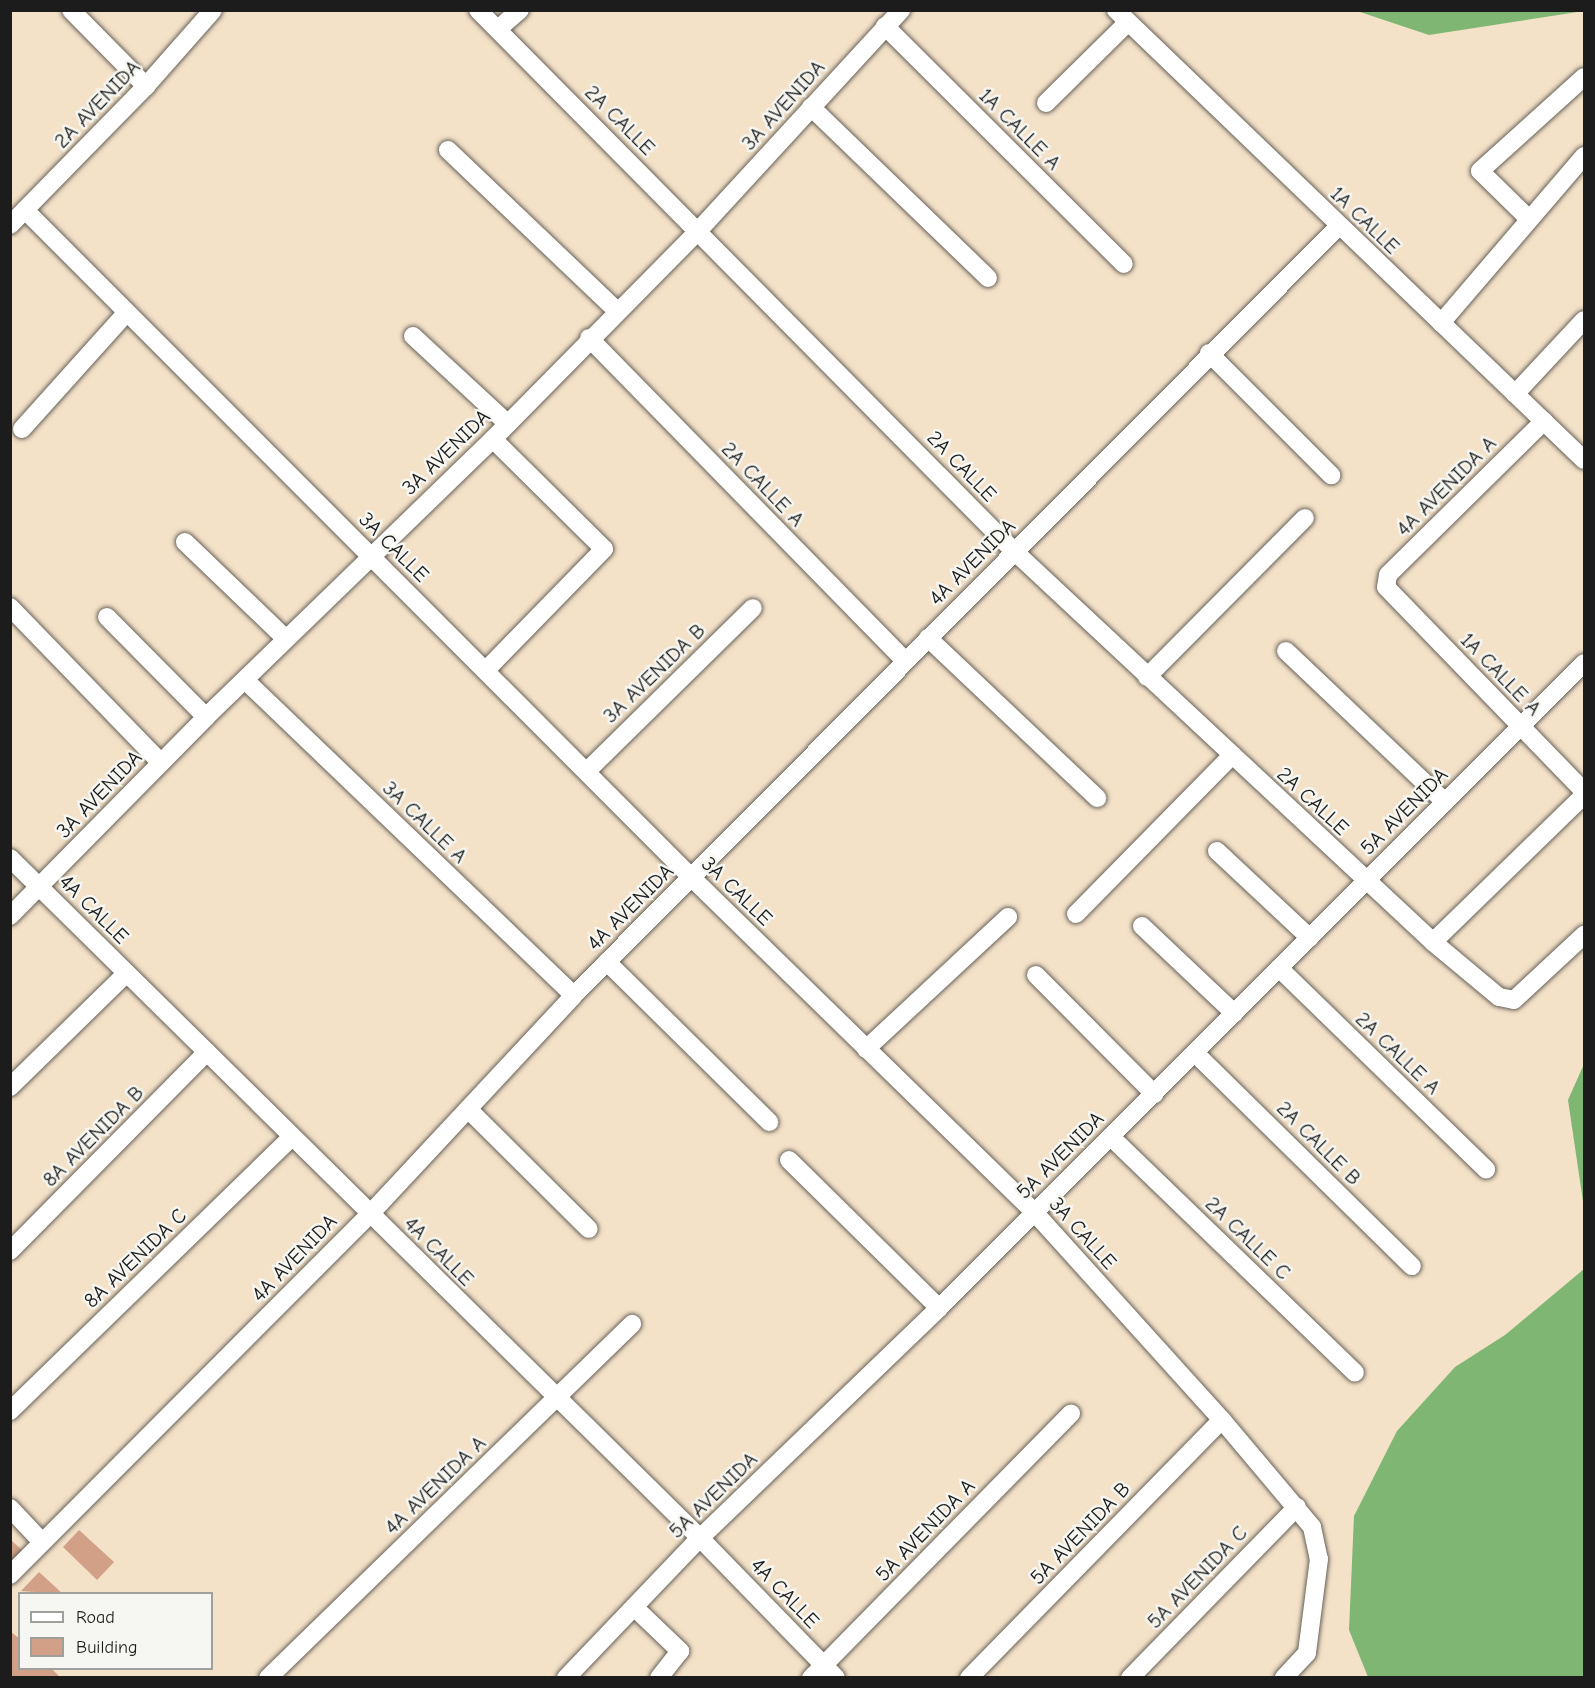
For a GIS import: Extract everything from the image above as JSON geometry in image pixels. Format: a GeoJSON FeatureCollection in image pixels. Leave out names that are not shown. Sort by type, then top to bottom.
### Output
{"type":"FeatureCollection","features":[{"type":"Feature","properties":{"kind":"street"},"geometry":{"type":"LineString","coordinates":[[71,10],[146,86]]}},
{"type":"Feature","properties":{"kind":"street","name":"2A AVENIDA"},"geometry":{"type":"LineString","coordinates":[[10,225],[146,86],[213,10]]}},
{"type":"Feature","properties":{"kind":"street","name":"2A CALLE"},"geometry":{"type":"LineString","coordinates":[[478,10],[699,230],[1014,551],[1366,882],[1433,942],[1499,997],[1514,1000],[1584,935]]}},
{"type":"Feature","properties":{"kind":"street"},"geometry":{"type":"LineString","coordinates":[[498,29],[520,10]]}},
{"type":"Feature","properties":{"kind":"street","name":"3A AVENIDA"},"geometry":{"type":"LineString","coordinates":[[10,916],[160,762],[370,556],[493,440],[616,310],[699,230],[901,10]]}},
{"type":"Feature","properties":{"kind":"street"},"geometry":{"type":"LineString","coordinates":[[1046,103],[1122,16]]}},
{"type":"Feature","properties":{"kind":"street","name":"1A CALLE"},"geometry":{"type":"LineString","coordinates":[[1122,16],[1584,460]]}},
{"type":"Feature","properties":{"kind":"street","name":"1A CALLE A"},"geometry":{"type":"LineString","coordinates":[[885,26],[1124,264]]}},
{"type":"Feature","properties":{"kind":"street"},"geometry":{"type":"LineString","coordinates":[[1528,218],[1480,171],[1583,77]]}},
{"type":"Feature","properties":{"kind":"street"},"geometry":{"type":"LineString","coordinates":[[811,107],[988,278]]}},
{"type":"Feature","properties":{"kind":"street"},"geometry":{"type":"LineString","coordinates":[[448,150],[616,310]]}},
{"type":"Feature","properties":{"kind":"street"},"geometry":{"type":"LineString","coordinates":[[1441,323],[1528,218],[1584,156]]}},
{"type":"Feature","properties":{"kind":"street","name":"3A CALLE"},"geometry":{"type":"LineString","coordinates":[[25,210],[370,556],[588,770],[691,877],[1035,1213],[1222,1419],[1312,1527],[1318,1559],[1307,1653],[1284,1677]]}},
{"type":"Feature","properties":{"kind":"street","name":"4A AVENIDA"},"geometry":{"type":"LineString","coordinates":[[10,1575],[370,1214],[607,962],[1209,353],[1339,226]]}},
{"type":"Feature","properties":{"kind":"street"},"geometry":{"type":"LineString","coordinates":[[22,429],[127,312]]}},
{"type":"Feature","properties":{"kind":"street"},"geometry":{"type":"LineString","coordinates":[[1515,394],[1584,320]]}},
{"type":"Feature","properties":{"kind":"street"},"geometry":{"type":"LineString","coordinates":[[413,336],[508,424]]}},
{"type":"Feature","properties":{"kind":"street","name":"2A CALLE A"},"geometry":{"type":"LineString","coordinates":[[589,338],[905,661]]}},
{"type":"Feature","properties":{"kind":"street"},"geometry":{"type":"LineString","coordinates":[[1209,353],[1331,475]]}},
{"type":"Feature","properties":{"kind":"street","name":"4A AVENIDA A"},"geometry":{"type":"LineString","coordinates":[[1386,587],[1388,575],[1544,422]]}},
{"type":"Feature","properties":{"kind":"street"},"geometry":{"type":"LineString","coordinates":[[486,670],[604,549],[493,440]]}},
{"type":"Feature","properties":{"kind":"street"},"geometry":{"type":"LineString","coordinates":[[1147,677],[1305,518]]}},
{"type":"Feature","properties":{"kind":"street"},"geometry":{"type":"LineString","coordinates":[[185,542],[286,639]]}},
{"type":"Feature","properties":{"kind":"street","name":"1A CALLE A"},"geometry":{"type":"LineString","coordinates":[[1386,587],[1584,791]]}},
{"type":"Feature","properties":{"kind":"street"},"geometry":{"type":"LineString","coordinates":[[10,606],[160,762]]}},
{"type":"Feature","properties":{"kind":"street","name":"3A AVENIDA B"},"geometry":{"type":"LineString","coordinates":[[588,770],[753,608]]}},
{"type":"Feature","properties":{"kind":"street"},"geometry":{"type":"LineString","coordinates":[[107,617],[206,717]]}},
{"type":"Feature","properties":{"kind":"street"},"geometry":{"type":"LineString","coordinates":[[928,638],[1097,798]]}},
{"type":"Feature","properties":{"kind":"street"},"geometry":{"type":"LineString","coordinates":[[1286,651],[1445,802]]}},
{"type":"Feature","properties":{"kind":"street","name":"5A AVENIDA"},"geometry":{"type":"LineString","coordinates":[[566,1677],[700,1538],[1035,1213],[1584,663]]}},
{"type":"Feature","properties":{"kind":"street","name":"3A CALLE A"},"geometry":{"type":"LineString","coordinates":[[245,680],[574,996]]}},
{"type":"Feature","properties":{"kind":"street"},"geometry":{"type":"LineString","coordinates":[[1076,915],[1232,755]]}},
{"type":"Feature","properties":{"kind":"street"},"geometry":{"type":"LineString","coordinates":[[1433,942],[1584,795]]}},
{"type":"Feature","properties":{"kind":"street"},"geometry":{"type":"LineString","coordinates":[[1217,851],[1310,938]]}},
{"type":"Feature","properties":{"kind":"street","name":"4A CALLE"},"geometry":{"type":"LineString","coordinates":[[10,858],[700,1538],[823,1673]]}},
{"type":"Feature","properties":{"kind":"street"},"geometry":{"type":"LineString","coordinates":[[866,1049],[1008,917]]}},
{"type":"Feature","properties":{"kind":"street"},"geometry":{"type":"LineString","coordinates":[[1142,926],[1234,1013]]}},
{"type":"Feature","properties":{"kind":"street"},"geometry":{"type":"LineString","coordinates":[[607,962],[770,1122]]}},
{"type":"Feature","properties":{"kind":"street","name":"2A CALLE A"},"geometry":{"type":"LineString","coordinates":[[1279,968],[1486,1169]]}},
{"type":"Feature","properties":{"kind":"street"},"geometry":{"type":"LineString","coordinates":[[10,1087],[127,972]]}},
{"type":"Feature","properties":{"kind":"street"},"geometry":{"type":"LineString","coordinates":[[1036,975],[1154,1094]]}},
{"type":"Feature","properties":{"kind":"street","name":"8A AVENIDA B"},"geometry":{"type":"LineString","coordinates":[[10,1251],[207,1052]]}},
{"type":"Feature","properties":{"kind":"street","name":"2A CALLE B"},"geometry":{"type":"LineString","coordinates":[[1195,1053],[1412,1266]]}},
{"type":"Feature","properties":{"kind":"street"},"geometry":{"type":"LineString","coordinates":[[468,1109],[589,1229]]}},
{"type":"Feature","properties":{"kind":"street","name":"8A AVENIDA C"},"geometry":{"type":"LineString","coordinates":[[10,1411],[292,1137]]}},
{"type":"Feature","properties":{"kind":"street","name":"2A CALLE C"},"geometry":{"type":"LineString","coordinates":[[1111,1137],[1354,1373]]}},
{"type":"Feature","properties":{"kind":"street"},"geometry":{"type":"LineString","coordinates":[[789,1160],[939,1308]]}},
{"type":"Feature","properties":{"kind":"street","name":"4A AVENIDA A"},"geometry":{"type":"LineString","coordinates":[[268,1677],[632,1324]]}},
{"type":"Feature","properties":{"kind":"street","name":"5A AVENIDA A"},"geometry":{"type":"LineString","coordinates":[[823,1673],[1071,1413]]}},
{"type":"Feature","properties":{"kind":"street","name":"5A AVENIDA B"},"geometry":{"type":"LineString","coordinates":[[969,1677],[1222,1419]]}},
{"type":"Feature","properties":{"kind":"street","name":"5A AVENIDA C"},"geometry":{"type":"LineString","coordinates":[[1130,1677],[1297,1507]]}},
{"type":"Feature","properties":{"kind":"street"},"geometry":{"type":"LineString","coordinates":[[10,1508],[42,1542]]}},
{"type":"Feature","properties":{"kind":"street"},"geometry":{"type":"LineString","coordinates":[[634,1607],[680,1651],[659,1677]]}},
{"type":"Feature","properties":{"kind":"green space"},"geometry":{"type":"Polygon","coordinates":[[[1584,10],[1429,35],[1357,11],[1584,10]]]}},
{"type":"Feature","properties":{"kind":"green space"},"geometry":{"type":"Polygon","coordinates":[[[1584,1064],[1584,1208],[1568,1100],[1584,1064]]]}},
{"type":"Feature","properties":{"kind":"green space"},"geometry":{"type":"Polygon","coordinates":[[[1584,1269],[1584,1677],[1368,1677],[1349,1630],[1354,1516],[1397,1431],[1455,1367],[1505,1335],[1584,1269]]]}},
{"type":"Feature","properties":{"kind":"building"},"geometry":{"type":"Polygon","coordinates":[[[79,1530],[114,1562],[97,1580],[63,1547],[79,1530]]]}},
{"type":"Feature","properties":{"kind":"building"},"geometry":{"type":"Polygon","coordinates":[[[10,1539],[24,1552],[10,1566],[10,1539]]]}},
{"type":"Feature","properties":{"kind":"building"},"geometry":{"type":"Polygon","coordinates":[[[39,1572],[61,1592],[35,1592],[21,1591],[39,1572]]]}},
{"type":"Feature","properties":{"kind":"building"},"geometry":{"type":"Polygon","coordinates":[[[10,1631],[18,1637],[18,1670],[53,1670],[61,1678],[10,1678],[10,1631]]]}}]}
